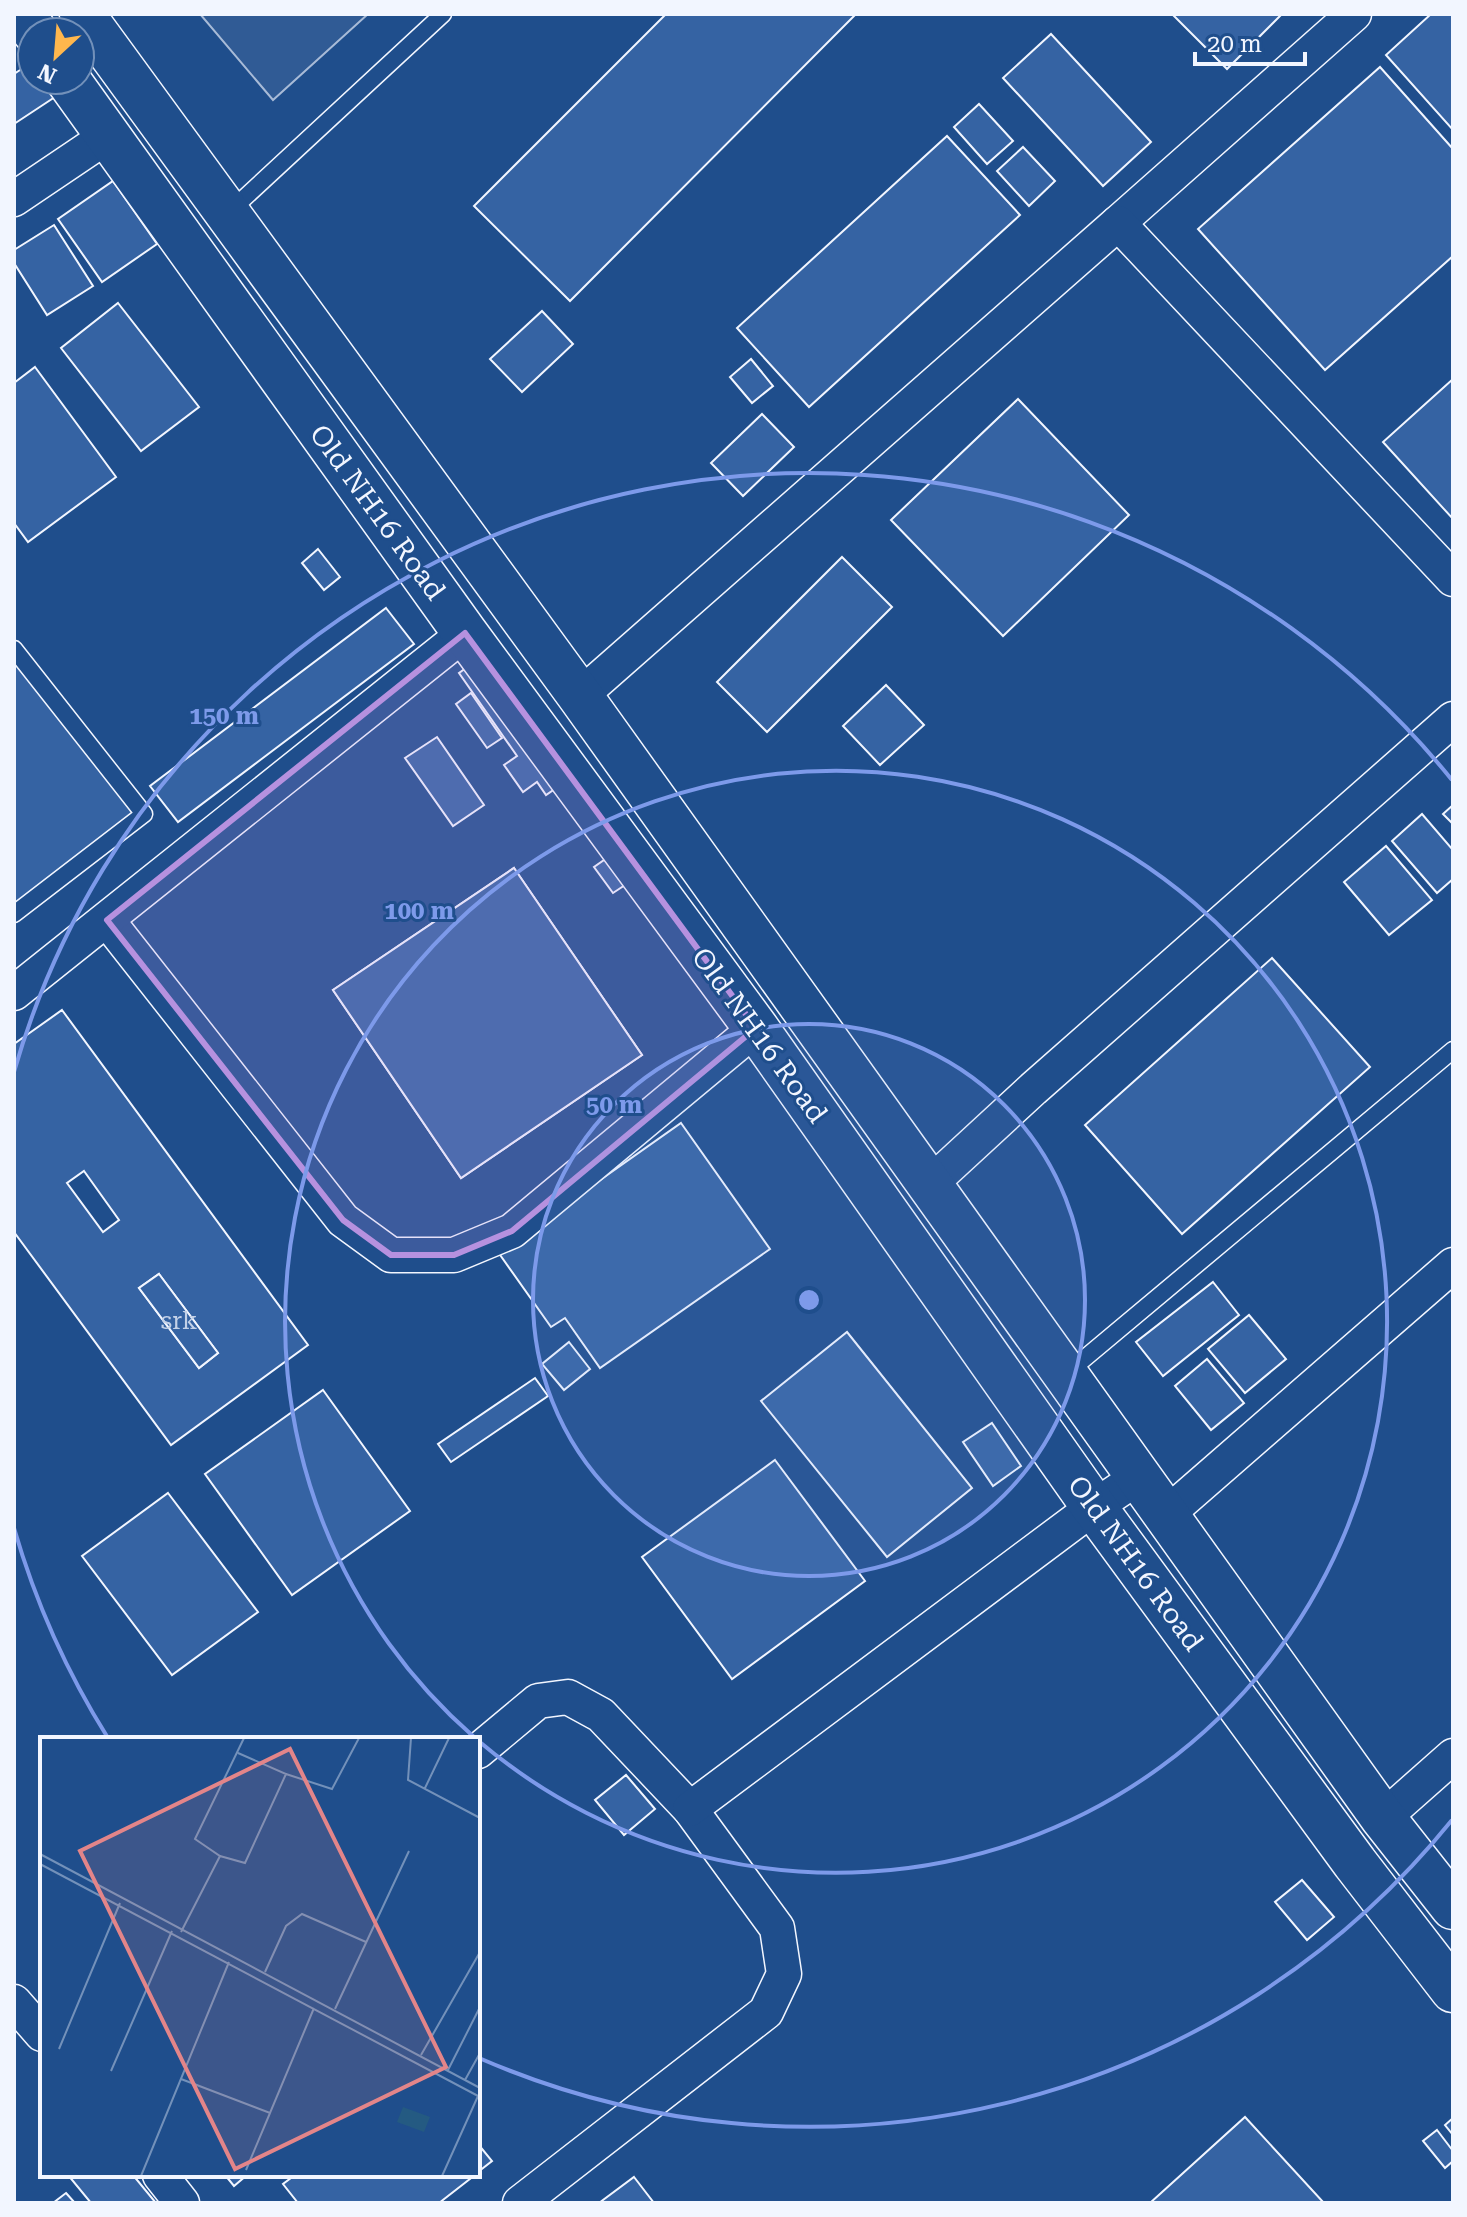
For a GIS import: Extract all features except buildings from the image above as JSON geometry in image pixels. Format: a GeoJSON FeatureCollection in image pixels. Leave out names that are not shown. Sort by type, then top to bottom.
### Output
{"type":"FeatureCollection","features":[{"type":"Feature","properties":{"kind":"main road","name":"Old NH16 Road"},"geometry":{"type":"LineString","coordinates":[[82,14],[580,696],[1383,1818],[1453,1907]]}},
{"type":"Feature","properties":{"kind":"main road","name":"Old NH16 Road"},"geometry":{"type":"LineString","coordinates":[[79,96],[465,633],[756,1028],[1094,1507],[1355,1863],[1453,1990]]}},
{"type":"Feature","properties":{"kind":"street"},"geometry":{"type":"LineString","coordinates":[[580,696],[1354,14]]}},
{"type":"Feature","properties":{"kind":"street"},"geometry":{"type":"LineString","coordinates":[[14,199],[106,137]]}},
{"type":"Feature","properties":{"kind":"street"},"geometry":{"type":"LineString","coordinates":[[1118,223],[1453,579]]}},
{"type":"Feature","properties":{"kind":"street"},"geometry":{"type":"LineString","coordinates":[[14,993],[465,633]]}},
{"type":"Feature","properties":{"kind":"street"},"geometry":{"type":"LineString","coordinates":[[930,1184],[1033,1089],[1453,719]]}},
{"type":"Feature","properties":{"kind":"street"},"geometry":{"type":"LineString","coordinates":[[107,920],[343,1220],[391,1255],[454,1255],[512,1231],[756,1028]]}},
{"type":"Feature","properties":{"kind":"street"},"geometry":{"type":"LineString","coordinates":[[1167,1514],[1453,1265]]}},
{"type":"Feature","properties":{"kind":"street"},"geometry":{"type":"LineString","coordinates":[[690,1809],[1094,1507],[1140,1476]]}},
{"type":"Feature","properties":{"kind":"street"},"geometry":{"type":"LineString","coordinates":[[480,1749],[538,1701],[568,1697],[601,1715],[690,1809],[777,1928],[784,1974],[766,2012],[520,2203]]}},
{"type":"Feature","properties":{"kind":"street"},"geometry":{"type":"LineString","coordinates":[[1383,1818],[1453,1756]]}},
{"type":"Feature","properties":{"kind":"street"},"geometry":{"type":"LineString","coordinates":[[14,2002],[40,2032]]}},
{"type":"Feature","properties":{"kind":"street"},"geometry":{"type":"LineString","coordinates":[[162,2177],[182,2203]]}},
{"type":"Feature","properties":{"kind":"lane"},"geometry":{"type":"LineString","coordinates":[[227,214],[443,14]]}},
{"type":"Feature","properties":{"kind":"lane"},"geometry":{"type":"LineString","coordinates":[[14,649],[144,814],[14,914]]}},
{"type":"Feature","properties":{"kind":"lane"},"geometry":{"type":"LineString","coordinates":[[1066,1374],[1453,1050]]}},
{"type":"Feature","properties":{"kind":"highlighted area"},"geometry":{"type":"Polygon","coordinates":[[[465,633],[756,1028],[512,1231],[454,1255],[391,1255],[343,1220],[107,920],[465,633]]]}},
{"type":"Feature","properties":{"kind":"shaded area"},"geometry":{"type":"Polygon","coordinates":[[[200,14],[368,14],[273,100],[200,14]]]}}]}
